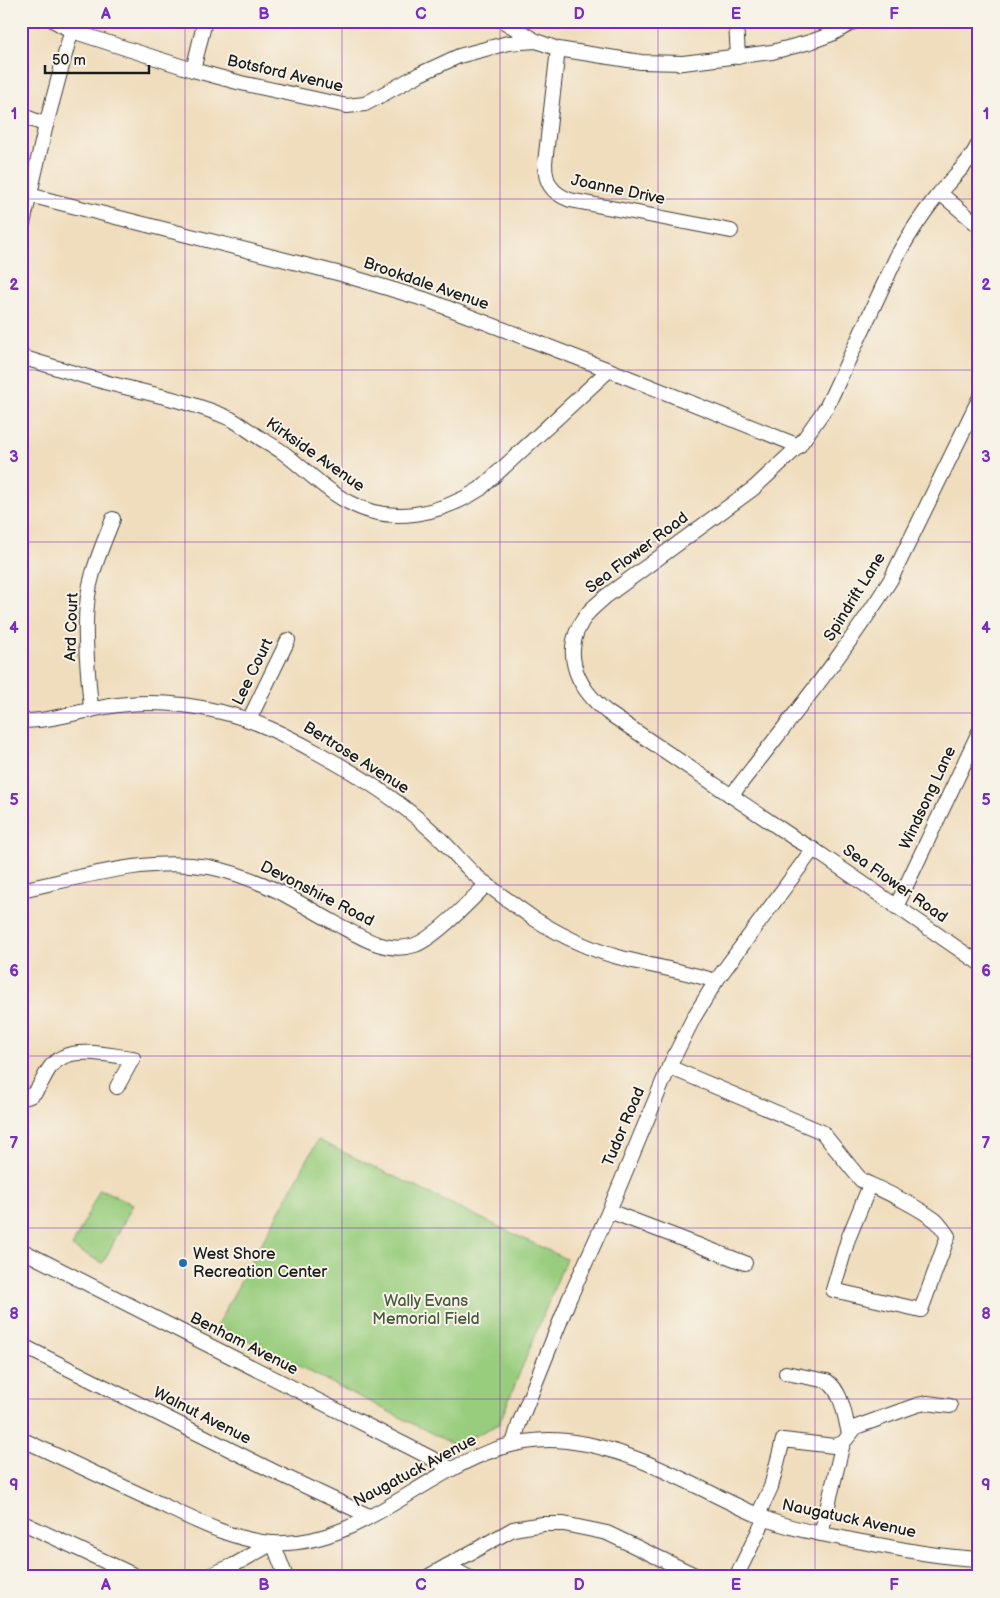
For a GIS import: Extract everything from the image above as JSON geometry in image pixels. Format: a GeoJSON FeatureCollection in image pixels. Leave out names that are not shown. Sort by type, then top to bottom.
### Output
{"type":"FeatureCollection","features":[{"type":"Feature","properties":{"kind":"street","name":"Botsford Avenue"},"geometry":{"type":"LineString","coordinates":[[54,21],[73,26],[192,70],[339,106],[365,104],[420,74],[459,56],[508,43],[536,41],[558,49],[641,62],[683,63],[772,52],[832,34],[855,21]]}},
{"type":"Feature","properties":{"kind":"street"},"geometry":{"type":"LineString","coordinates":[[192,70],[205,21]]}},
{"type":"Feature","properties":{"kind":"street"},"geometry":{"type":"LineString","coordinates":[[503,21],[536,41]]}},
{"type":"Feature","properties":{"kind":"street"},"geometry":{"type":"LineString","coordinates":[[736,21],[738,57]]}},
{"type":"Feature","properties":{"kind":"street"},"geometry":{"type":"LineString","coordinates":[[21,232],[26,194],[73,26]]}},
{"type":"Feature","properties":{"kind":"street","name":"Joanne Drive"},"geometry":{"type":"LineString","coordinates":[[558,49],[545,163],[546,180],[553,190],[570,200],[732,231]]}},
{"type":"Feature","properties":{"kind":"street"},"geometry":{"type":"LineString","coordinates":[[21,115],[46,125]]}},
{"type":"Feature","properties":{"kind":"street","name":"Sea Flower Road"},"geometry":{"type":"LineString","coordinates":[[979,143],[967,164],[940,193],[919,221],[897,256],[827,406],[799,446],[754,488],[605,597],[589,612],[578,630],[573,658],[578,678],[595,702],[629,728],[797,840],[814,849],[896,908],[979,963]]}},
{"type":"Feature","properties":{"kind":"street"},"geometry":{"type":"LineString","coordinates":[[940,193],[979,226]]}},
{"type":"Feature","properties":{"kind":"street","name":"Brookdale Avenue"},"geometry":{"type":"LineString","coordinates":[[26,194],[340,274],[426,300],[609,370],[799,446]]}},
{"type":"Feature","properties":{"kind":"street","name":"Kirkside Avenue"},"geometry":{"type":"LineString","coordinates":[[21,357],[111,384],[178,400],[232,420],[284,453],[323,485],[348,502],[384,515],[403,516],[426,513],[444,507],[463,500],[480,489],[609,370]]}},
{"type":"Feature","properties":{"kind":"street","name":"Spindrift Lane"},"geometry":{"type":"LineString","coordinates":[[731,796],[856,634],[899,563],[979,399]]}},
{"type":"Feature","properties":{"kind":"street","name":"Ard Court"},"geometry":{"type":"LineString","coordinates":[[91,710],[86,641],[87,607],[92,574],[113,519]]}},
{"type":"Feature","properties":{"kind":"street","name":"Lee Court"},"geometry":{"type":"LineString","coordinates":[[249,720],[260,694],[288,640]]}},
{"type":"Feature","properties":{"kind":"street","name":"Bertrose Avenue"},"geometry":{"type":"LineString","coordinates":[[21,722],[52,719],[120,705],[152,703],[221,712],[271,728],[334,762],[388,795],[434,832],[474,873],[505,899],[564,936],[592,949],[619,958],[694,974],[716,981]]}},
{"type":"Feature","properties":{"kind":"street","name":"Windsong Lane"},"geometry":{"type":"LineString","coordinates":[[896,908],[979,732]]}},
{"type":"Feature","properties":{"kind":"street","name":"Tudor Road"},"geometry":{"type":"LineString","coordinates":[[513,1444],[519,1424],[566,1306],[609,1211],[669,1067],[694,1017],[716,981],[814,849]]}},
{"type":"Feature","properties":{"kind":"street","name":"Devonshire Road"},"geometry":{"type":"LineString","coordinates":[[21,890],[137,866],[163,864],[209,867],[258,882],[367,941],[398,948],[423,941],[487,884]]}},
{"type":"Feature","properties":{"kind":"street"},"geometry":{"type":"LineString","coordinates":[[21,1098],[35,1094],[46,1072],[54,1062],[72,1054],[89,1053],[132,1058],[117,1087]]}},
{"type":"Feature","properties":{"kind":"street"},"geometry":{"type":"LineString","coordinates":[[669,1067],[822,1132],[861,1180],[896,1197],[936,1221],[948,1236],[921,1310],[833,1290],[848,1239],[870,1185]]}},
{"type":"Feature","properties":{"kind":"street"},"geometry":{"type":"LineString","coordinates":[[609,1211],[745,1263]]}},
{"type":"Feature","properties":{"kind":"street","name":"Benham Avenue"},"geometry":{"type":"LineString","coordinates":[[21,1250],[451,1469]]}},
{"type":"Feature","properties":{"kind":"street","name":"Walnut Avenue"},"geometry":{"type":"LineString","coordinates":[[21,1345],[273,1471],[369,1516]]}},
{"type":"Feature","properties":{"kind":"street"},"geometry":{"type":"LineString","coordinates":[[786,1373],[827,1381],[832,1384],[837,1392],[846,1438],[821,1534]]}},
{"type":"Feature","properties":{"kind":"street"},"geometry":{"type":"LineString","coordinates":[[736,1577],[762,1517],[783,1440],[834,1446],[846,1438],[856,1427],[917,1405],[927,1403],[950,1406]]}},
{"type":"Feature","properties":{"kind":"street","name":"Naugatuck Avenue"},"geometry":{"type":"LineString","coordinates":[[21,1439],[180,1513],[229,1533],[252,1540],[273,1543],[310,1539],[333,1534],[477,1456],[513,1444],[554,1440],[582,1443],[614,1450],[762,1517],[821,1534],[934,1555],[979,1559]]}},
{"type":"Feature","properties":{"kind":"street"},"geometry":{"type":"LineString","coordinates":[[21,1522],[138,1577]]}},
{"type":"Feature","properties":{"kind":"street"},"geometry":{"type":"LineString","coordinates":[[427,1577],[513,1529],[543,1524],[564,1524],[607,1533],[698,1577]]}},
{"type":"Feature","properties":{"kind":"street"},"geometry":{"type":"LineString","coordinates":[[206,1577],[234,1565],[273,1543],[286,1577]]}},
{"type":"Feature","properties":{"kind":"street"},"geometry":{"type":"LineString","coordinates":[[448,1566],[468,1577]]}},
{"type":"Feature","properties":{"kind":"green space","name":"Wally Evans Memorial Field"},"geometry":{"type":"Polygon","coordinates":[[[318,1140],[566,1259],[499,1424],[455,1445],[217,1325],[318,1140]]]}},
{"type":"Feature","properties":{"kind":"green space"},"geometry":{"type":"Polygon","coordinates":[[[100,1189],[133,1204],[103,1263],[72,1247],[100,1189]]]}},
{"type":"Feature","properties":{"kind":"place","name":"West Shore Recreation Center"},"geometry":{"type":"Point","coordinates":[183,1263]}}]}
